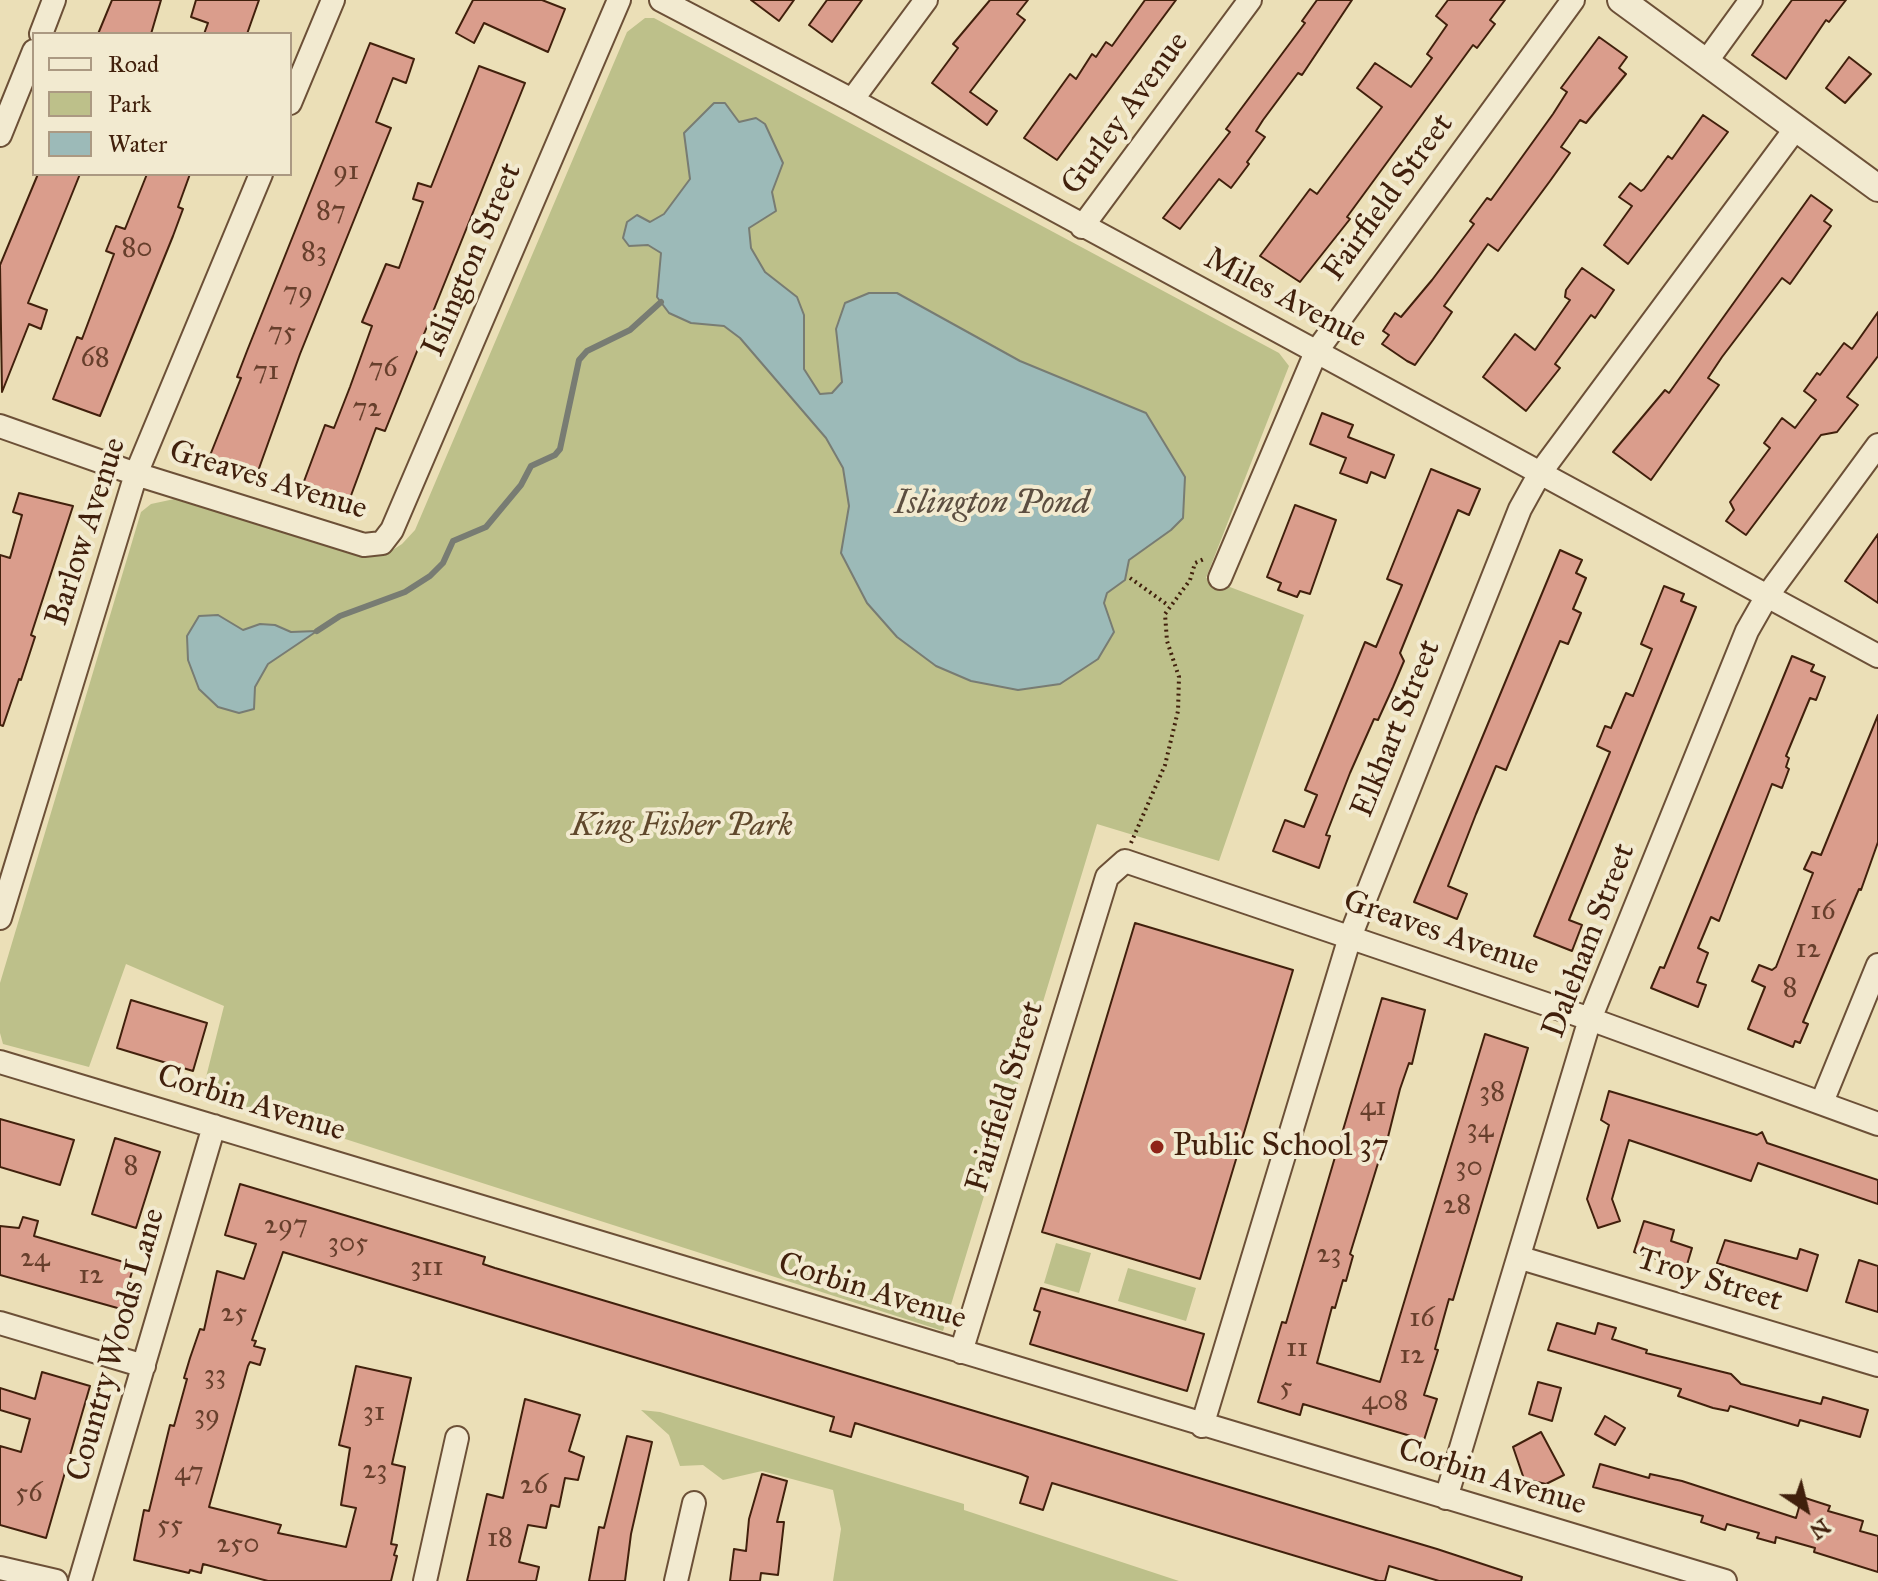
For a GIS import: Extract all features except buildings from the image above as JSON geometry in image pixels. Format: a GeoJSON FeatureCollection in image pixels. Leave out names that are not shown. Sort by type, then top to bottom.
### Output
{"type":"FeatureCollection","features":[{"type":"Feature","properties":{"kind":"street"},"geometry":{"type":"LineString","coordinates":[[42,32],[54,0]]}},
{"type":"Feature","properties":{"kind":"street"},"geometry":{"type":"LineString","coordinates":[[292,98],[333,0]]}},
{"type":"Feature","properties":{"kind":"street","name":"Islington Street"},"geometry":{"type":"LineString","coordinates":[[382,543],[392,530],[619,0]]}},
{"type":"Feature","properties":{"kind":"street","name":"Miles Avenue"},"geometry":{"type":"LineString","coordinates":[[661,0],[852,100],[1878,656]]}},
{"type":"Feature","properties":{"kind":"street"},"geometry":{"type":"LineString","coordinates":[[852,100],[926,0]]}},
{"type":"Feature","properties":{"kind":"street","name":"Gurley Avenue"},"geometry":{"type":"LineString","coordinates":[[1082,227],[1250,0]]}},
{"type":"Feature","properties":{"kind":"street","name":"Fairfield Street"},"geometry":{"type":"LineString","coordinates":[[1222,573],[1316,352],[1573,0]]}},
{"type":"Feature","properties":{"kind":"street"},"geometry":{"type":"LineString","coordinates":[[1621,0],[1878,188]]}},
{"type":"Feature","properties":{"kind":"street"},"geometry":{"type":"LineString","coordinates":[[1706,62],[1751,0]]}},
{"type":"Feature","properties":{"kind":"street"},"geometry":{"type":"LineString","coordinates":[[0,135],[32,56]]}},
{"type":"Feature","properties":{"kind":"street","name":"Elkhart Street"},"geometry":{"type":"LineString","coordinates":[[1202,1426],[1350,937],[1520,509],[1540,473],[1796,128]]}},
{"type":"Feature","properties":{"kind":"street","name":"Barlow Avenue"},"geometry":{"type":"LineString","coordinates":[[0,918],[136,474],[260,176]]}},
{"type":"Feature","properties":{"kind":"street","name":"Greaves Avenue"},"geometry":{"type":"LineString","coordinates":[[0,426],[136,474],[364,545],[382,543]]}},
{"type":"Feature","properties":{"kind":"street","name":"Daleham Street"},"geometry":{"type":"LineString","coordinates":[[1446,1498],[1521,1258],[1590,1019],[1747,631],[1767,596],[1878,445]]}},
{"type":"Feature","properties":{"kind":"street","name":"Greaves Avenue"},"geometry":{"type":"LineString","coordinates":[[1121,863],[1590,1019],[1878,1124]]}},
{"type":"Feature","properties":{"kind":"street","name":"Fairfield Street"},"geometry":{"type":"LineString","coordinates":[[961,1352],[1107,877],[1121,863]]}},
{"type":"Feature","properties":{"kind":"street"},"geometry":{"type":"LineString","coordinates":[[1822,1102],[1878,965]]}},
{"type":"Feature","properties":{"kind":"street","name":"Corbin Avenue"},"geometry":{"type":"LineString","coordinates":[[0,1062],[1725,1581]]}},
{"type":"Feature","properties":{"kind":"street","name":"Country Woods Lane"},"geometry":{"type":"LineString","coordinates":[[80,1581],[214,1126]]}},
{"type":"Feature","properties":{"kind":"street","name":"Troy Street"},"geometry":{"type":"LineString","coordinates":[[1521,1258],[1878,1365]]}},
{"type":"Feature","properties":{"kind":"street"},"geometry":{"type":"LineString","coordinates":[[0,1323],[144,1366]]}},
{"type":"Feature","properties":{"kind":"street"},"geometry":{"type":"LineString","coordinates":[[425,1581],[457,1438]]}},
{"type":"Feature","properties":{"kind":"street"},"geometry":{"type":"LineString","coordinates":[[676,1581],[694,1503]]}},
{"type":"Feature","properties":{"kind":"street"},"geometry":{"type":"LineString","coordinates":[[0,1568],[56,1581]]}},
{"type":"Feature","properties":{"kind":"path"},"geometry":{"type":"LineString","coordinates":[[1121,863],[1165,765],[1178,711],[1179,677],[1167,641],[1169,606],[1190,580],[1197,561],[1206,559],[1222,573]]}},
{"type":"Feature","properties":{"kind":"path"},"geometry":{"type":"LineString","coordinates":[[1130,578],[1169,606]]}},
{"type":"Feature","properties":{"kind":"green space","name":"King Fisher Park"},"geometry":{"type":"Polygon","coordinates":[[[645,18],[654,18],[1279,353],[1289,366],[1206,578],[1304,615],[1219,861],[1097,824],[943,1331],[202,1093],[224,1006],[126,964],[89,1067],[3,1044],[0,1033],[0,983],[141,512],[151,504],[179,498],[202,501],[367,556],[383,556],[402,544],[415,530],[627,32],[645,18]]]}},
{"type":"Feature","properties":{"kind":"green space"},"geometry":{"type":"Polygon","coordinates":[[[1056,1243],[1091,1253],[1079,1293],[1044,1283],[1056,1243]]]}},
{"type":"Feature","properties":{"kind":"green space"},"geometry":{"type":"Polygon","coordinates":[[[1128,1268],[1196,1288],[1186,1321],[1118,1301],[1128,1268]]]}},
{"type":"Feature","properties":{"kind":"green space"},"geometry":{"type":"Polygon","coordinates":[[[641,1410],[660,1412],[964,1504],[964,1510],[1179,1581],[833,1581],[841,1529],[833,1490],[762,1471],[723,1480],[703,1465],[680,1466],[669,1435],[641,1410]]]}},
{"type":"Feature","properties":{"kind":"water","name":"Islington Pond"},"geometry":{"type":"Polygon","coordinates":[[[714,103],[725,103],[739,122],[756,118],[765,124],[783,163],[772,192],[776,211],[749,228],[751,248],[765,272],[797,297],[804,315],[804,369],[820,394],[832,393],[842,382],[836,329],[845,303],[869,293],[897,293],[1020,361],[1146,413],[1185,477],[1183,518],[1129,560],[1125,580],[1107,593],[1104,603],[1114,632],[1098,659],[1060,684],[1018,690],[971,681],[936,666],[897,637],[867,603],[841,553],[849,506],[843,468],[826,438],[740,338],[724,326],[691,323],[669,313],[657,297],[661,253],[648,245],[629,246],[623,238],[627,222],[637,215],[650,222],[664,214],[690,179],[684,133],[714,103]]]}},
{"type":"Feature","properties":{"kind":"water"},"geometry":{"type":"Polygon","coordinates":[[[218,615],[243,630],[260,624],[275,625],[291,632],[317,631],[268,664],[255,687],[254,709],[239,713],[218,707],[199,689],[188,660],[187,636],[199,616],[218,615]]]}},
{"type":"Feature","properties":{"kind":"waterway"},"geometry":{"type":"LineString","coordinates":[[317,631],[340,616],[405,592],[430,576],[443,563],[453,541],[486,527],[521,485],[531,466],[555,455],[560,449],[579,360],[587,351],[630,330],[661,302]]}},
{"type":"Feature","properties":{"kind":"place","name":"Public School 37"},"geometry":{"type":"Point","coordinates":[1157,1147]}}]}
